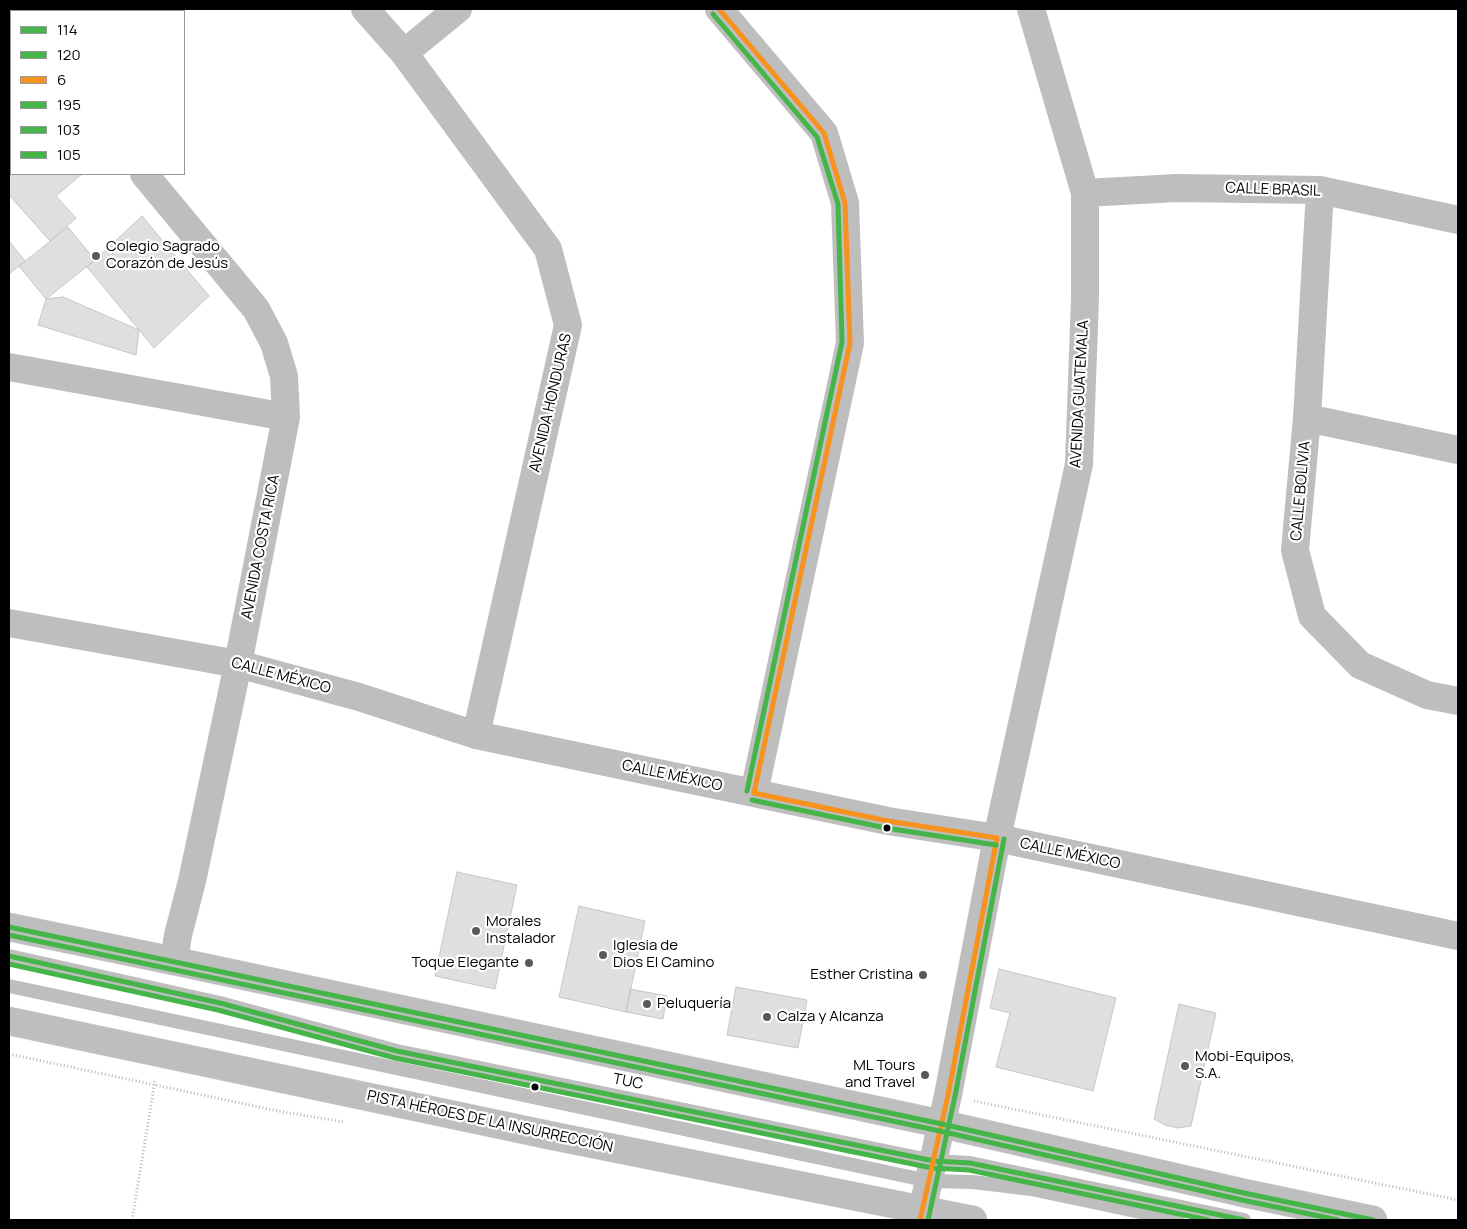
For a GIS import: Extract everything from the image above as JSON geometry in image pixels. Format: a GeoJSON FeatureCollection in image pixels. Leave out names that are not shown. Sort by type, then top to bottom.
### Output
{"type":"FeatureCollection","features":[{"type":"Feature","properties":{"kind":"street","name":"AVENIDA HONDURAS"},"geometry":{"type":"LineString","coordinates":[[365,9],[404,53],[548,249],[568,325],[476,735]]}},
{"type":"Feature","properties":{"kind":"street"},"geometry":{"type":"LineString","coordinates":[[404,53],[458,9]]}},
{"type":"Feature","properties":{"kind":"street"},"geometry":{"type":"LineString","coordinates":[[718,9],[824,133],[845,203],[850,343],[754,793]]}},
{"type":"Feature","properties":{"kind":"street","name":"AVENIDA GUATEMALA"},"geometry":{"type":"LineString","coordinates":[[921,1215],[942,1124],[997,838],[1079,464],[1085,298],[1084,193],[1031,9]]}},
{"type":"Feature","properties":{"kind":"street","name":"AVENIDA COSTA RICA"},"geometry":{"type":"LineString","coordinates":[[145,175],[256,309],[274,343],[284,376],[286,417],[238,664],[174,960]]}},
{"type":"Feature","properties":{"kind":"street","name":"CALLE BRASIL"},"geometry":{"type":"LineString","coordinates":[[1084,193],[1177,188],[1320,190],[1458,220]]}},
{"type":"Feature","properties":{"kind":"street","name":"CALLE BOLIVIA"},"geometry":{"type":"LineString","coordinates":[[1320,190],[1307,418],[1295,550],[1312,616],[1360,665],[1427,695],[1458,701]]}},
{"type":"Feature","properties":{"kind":"street"},"geometry":{"type":"LineString","coordinates":[[9,367],[286,417]]}},
{"type":"Feature","properties":{"kind":"street"},"geometry":{"type":"LineString","coordinates":[[1307,418],[1458,450]]}},
{"type":"Feature","properties":{"kind":"street","name":"CALLE MÉXICO"},"geometry":{"type":"LineString","coordinates":[[9,623],[238,664],[360,696],[476,735],[888,822],[997,838],[1458,936]]}},
{"type":"Feature","properties":{"kind":"street"},"geometry":{"type":"LineString","coordinates":[[9,927],[174,960],[942,1124],[1244,1194],[1373,1220]]}},
{"type":"Feature","properties":{"kind":"street","name":"PISTA HÉROES DE LA INSURRECCIÓN"},"geometry":{"type":"LineString","coordinates":[[9,1021],[921,1215],[972,1220]]}},
{"type":"Feature","properties":{"kind":"lane","name":"TUC"},"geometry":{"type":"LineString","coordinates":[[9,956],[220,1003],[397,1052],[932,1171],[973,1182],[1031,1189],[1178,1220]]}},
{"type":"Feature","properties":{"kind":"lane","name":"TUC"},"geometry":{"type":"LineString","coordinates":[[9,986],[932,1171],[970,1163],[1244,1220]]}},
{"type":"Feature","properties":{"kind":"path"},"geometry":{"type":"LineString","coordinates":[[132,1220],[155,1081]]}},
{"type":"Feature","properties":{"kind":"building"},"geometry":{"type":"Polygon","coordinates":[[[9,60],[10,114],[9,113],[9,60]]]}},
{"type":"Feature","properties":{"kind":"building"},"geometry":{"type":"Polygon","coordinates":[[[9,141],[10,175],[81,175],[56,196],[76,218],[50,241],[9,195],[9,141]]]}},
{"type":"Feature","properties":{"kind":"building"},"geometry":{"type":"Polygon","coordinates":[[[142,216],[209,296],[154,348],[87,267],[142,216]]]}},
{"type":"Feature","properties":{"kind":"building"},"geometry":{"type":"Polygon","coordinates":[[[68,227],[95,260],[46,299],[19,266],[68,227]]]}},
{"type":"Feature","properties":{"kind":"building"},"geometry":{"type":"Polygon","coordinates":[[[9,241],[25,261],[9,274],[9,241]]]}},
{"type":"Feature","properties":{"kind":"building"},"geometry":{"type":"Polygon","coordinates":[[[63,297],[139,330],[136,355],[38,325],[46,299],[63,297]]]}},
{"type":"Feature","properties":{"kind":"building","name":"Morales Instalador"},"geometry":{"type":"Polygon","coordinates":[[[457,872],[517,885],[495,989],[435,976],[457,872]]]}},
{"type":"Feature","properties":{"kind":"building","name":"Iglesia de Dios El Camino"},"geometry":{"type":"Polygon","coordinates":[[[579,906],[645,921],[626,1012],[559,997],[579,906]]]}},
{"type":"Feature","properties":{"kind":"building"},"geometry":{"type":"Polygon","coordinates":[[[999,969],[1116,998],[1093,1091],[996,1067],[1010,1013],[990,1008],[999,969]]]}},
{"type":"Feature","properties":{"kind":"building","name":"Calza y Alcanza"},"geometry":{"type":"Polygon","coordinates":[[[736,987],[807,1000],[798,1048],[727,1035],[736,987]]]}},
{"type":"Feature","properties":{"kind":"building","name":"Peluquería"},"geometry":{"type":"Polygon","coordinates":[[[630,989],[667,996],[663,1019],[626,1012],[630,989]]]}},
{"type":"Feature","properties":{"kind":"building","name":"Mobi-Equipos, S.A."},"geometry":{"type":"Polygon","coordinates":[[[1179,1004],[1216,1013],[1191,1126],[1178,1128],[1165,1125],[1154,1119],[1179,1004]]]}},
{"type":"Feature","properties":{"kind":"transit line","name":"6"},"geometry":{"type":"LineString","coordinates":[[719,9],[824,133],[845,203],[850,343],[754,793]]}},
{"type":"Feature","properties":{"kind":"transit line","name":"195"},"geometry":{"type":"LineString","coordinates":[[713,14],[817,137],[838,204],[842,342],[747,791]]}},
{"type":"Feature","properties":{"kind":"transit line","name":"6"},"geometry":{"type":"LineString","coordinates":[[754,793],[888,821],[997,838]]}},
{"type":"Feature","properties":{"kind":"transit line","name":"195"},"geometry":{"type":"LineString","coordinates":[[752,800],[886,828],[996,845]]}},
{"type":"Feature","properties":{"kind":"transit line","name":"6"},"geometry":{"type":"LineString","coordinates":[[920,1220],[948,1095],[997,838]]}},
{"type":"Feature","properties":{"kind":"transit line","name":"195"},"geometry":{"type":"LineString","coordinates":[[928,1220],[955,1096],[1004,839]]}},
{"type":"Feature","properties":{"kind":"transit line","name":"103"},"geometry":{"type":"LineString","coordinates":[[9,927],[942,1124],[1244,1193],[1373,1220]]}},
{"type":"Feature","properties":{"kind":"transit line","name":"105"},"geometry":{"type":"LineString","coordinates":[[9,935],[940,1131],[1338,1220]]}},
{"type":"Feature","properties":{"kind":"transit line","name":"114"},"geometry":{"type":"LineString","coordinates":[[9,956],[220,1003],[397,1051],[934,1161],[970,1163],[1244,1220]]}},
{"type":"Feature","properties":{"kind":"transit line","name":"120"},"geometry":{"type":"LineString","coordinates":[[9,964],[218,1010],[395,1058],[932,1168],[969,1170],[1208,1220]]}},
{"type":"Feature","properties":{"kind":"place","name":"Colegio Sagrado Corazón de Jesús"},"geometry":{"type":"Point","coordinates":[96,256]}},
{"type":"Feature","properties":{"kind":"place","name":"Morales Instalador"},"geometry":{"type":"Point","coordinates":[476,931]}},
{"type":"Feature","properties":{"kind":"place","name":"Iglesia de Dios El Camino"},"geometry":{"type":"Point","coordinates":[603,955]}},
{"type":"Feature","properties":{"kind":"place","name":"Toque Elegante"},"geometry":{"type":"Point","coordinates":[529,963]}},
{"type":"Feature","properties":{"kind":"place","name":"Esther Cristina"},"geometry":{"type":"Point","coordinates":[923,975]}},
{"type":"Feature","properties":{"kind":"place","name":"Peluquería"},"geometry":{"type":"Point","coordinates":[647,1004]}},
{"type":"Feature","properties":{"kind":"place","name":"Calza y Alcanza"},"geometry":{"type":"Point","coordinates":[767,1017]}},
{"type":"Feature","properties":{"kind":"place","name":"Mobi-Equipos, S.A."},"geometry":{"type":"Point","coordinates":[1185,1066]}},
{"type":"Feature","properties":{"kind":"place","name":"ML Tours and Travel"},"geometry":{"type":"Point","coordinates":[925,1075]}}]}
